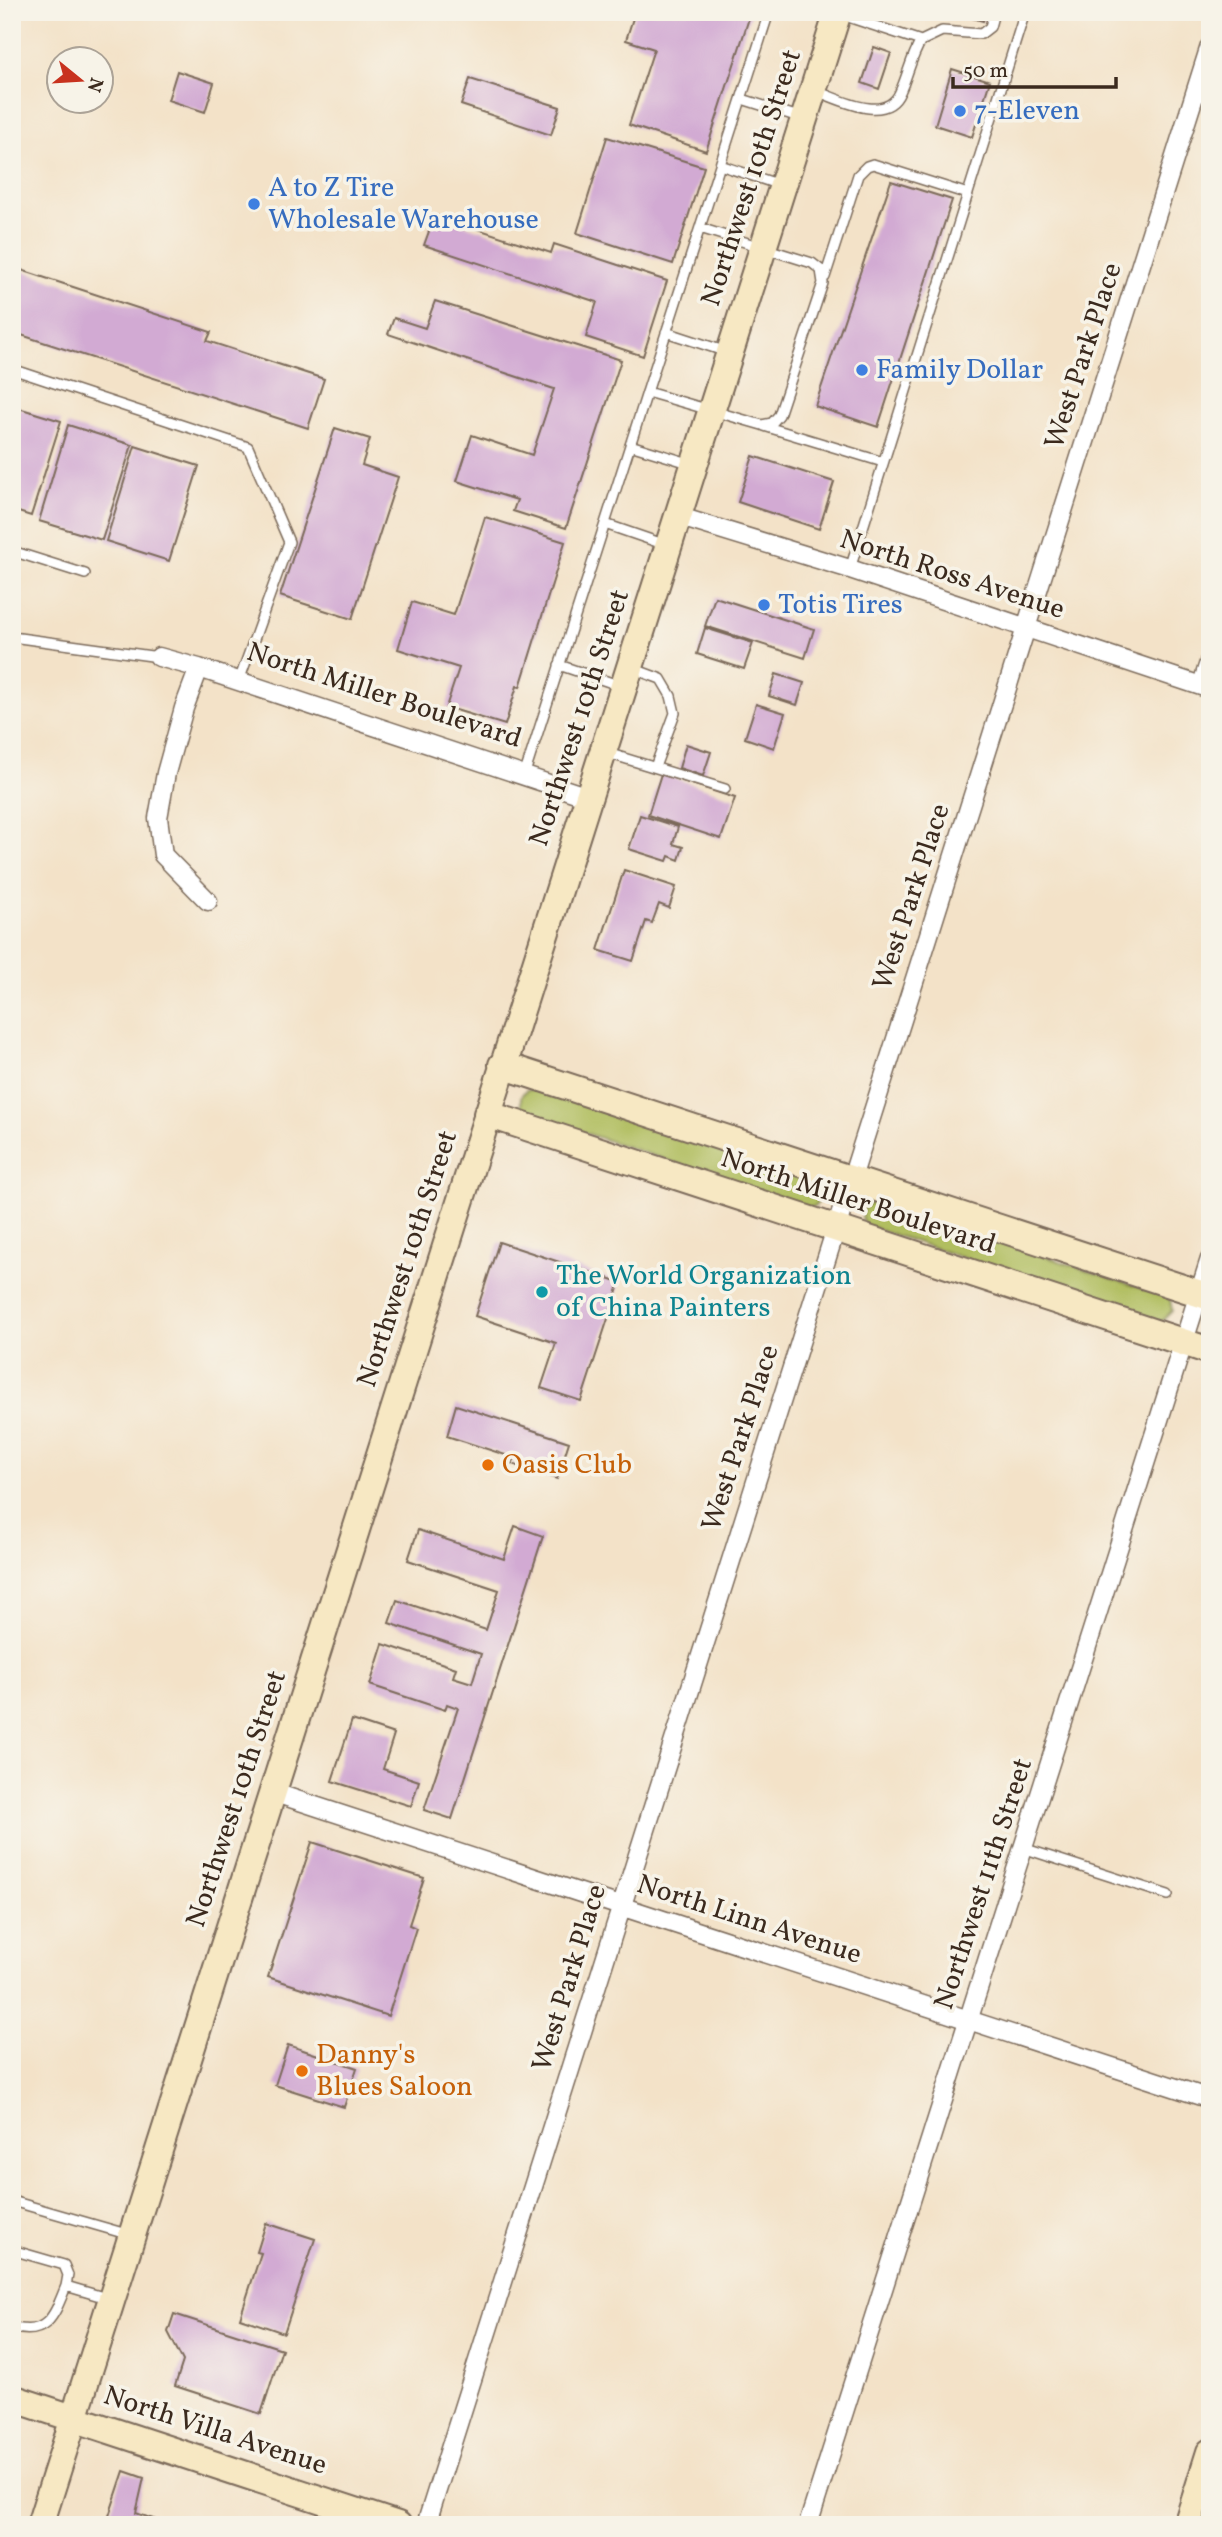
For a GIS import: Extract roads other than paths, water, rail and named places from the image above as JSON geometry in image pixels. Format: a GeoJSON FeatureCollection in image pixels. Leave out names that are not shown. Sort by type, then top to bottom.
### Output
{"type":"FeatureCollection","features":[{"type":"Feature","properties":{"kind":"main road","name":"Northwest 10th Street"},"geometry":{"type":"LineString","coordinates":[[40,2525],[837,12]]}},
{"type":"Feature","properties":{"kind":"main road","name":"North Miller Boulevard"},"geometry":{"type":"LineString","coordinates":[[502,1065],[1204,1295]]}},
{"type":"Feature","properties":{"kind":"main road","name":"North Miller Boulevard"},"geometry":{"type":"LineString","coordinates":[[487,1114],[1210,1351]]}},
{"type":"Feature","properties":{"kind":"main road","name":"North Villa Avenue"},"geometry":{"type":"LineString","coordinates":[[12,2398],[398,2525]]}},
{"type":"Feature","properties":{"kind":"main road"},"geometry":{"type":"LineString","coordinates":[[1187,2525],[1210,2452]]}},
{"type":"Feature","properties":{"kind":"street","name":"West Park Place"},"geometry":{"type":"LineString","coordinates":[[426,2525],[1210,46]]}},
{"type":"Feature","properties":{"kind":"street","name":"North Ross Avenue"},"geometry":{"type":"LineString","coordinates":[[677,516],[1026,626],[1203,687]]}},
{"type":"Feature","properties":{"kind":"street","name":"North Miller Boulevard"},"geometry":{"type":"LineString","coordinates":[[159,657],[588,797]]}},
{"type":"Feature","properties":{"kind":"street"},"geometry":{"type":"LineString","coordinates":[[198,668],[170,760],[158,818],[163,855],[208,901]]}},
{"type":"Feature","properties":{"kind":"street","name":"Northwest 11th Street"},"geometry":{"type":"LineString","coordinates":[[808,2525],[1184,1343],[1204,1295],[1210,1259]]}},
{"type":"Feature","properties":{"kind":"street","name":"North Linn Avenue"},"geometry":{"type":"LineString","coordinates":[[272,1792],[1210,2099]]}},
{"type":"Feature","properties":{"kind":"lane"},"geometry":{"type":"LineString","coordinates":[[524,776],[769,12]]}},
{"type":"Feature","properties":{"kind":"lane"},"geometry":{"type":"LineString","coordinates":[[837,12],[921,41]]}},
{"type":"Feature","properties":{"kind":"lane"},"geometry":{"type":"LineString","coordinates":[[813,90],[870,109],[881,109],[899,96],[921,41],[942,31],[981,34],[990,27],[994,12]]}},
{"type":"Feature","properties":{"kind":"lane"},"geometry":{"type":"LineString","coordinates":[[850,569],[1025,12]]}},
{"type":"Feature","properties":{"kind":"lane"},"geometry":{"type":"LineString","coordinates":[[742,99],[804,118]]}},
{"type":"Feature","properties":{"kind":"lane"},"geometry":{"type":"LineString","coordinates":[[762,425],[772,423],[779,415],[858,175],[873,164],[968,194]]}},
{"type":"Feature","properties":{"kind":"lane"},"geometry":{"type":"LineString","coordinates":[[720,165],[782,186]]}},
{"type":"Feature","properties":{"kind":"lane"},"geometry":{"type":"LineString","coordinates":[[700,228],[812,263],[821,270],[823,283]]}},
{"type":"Feature","properties":{"kind":"lane"},"geometry":{"type":"LineString","coordinates":[[666,332],[729,353]]}},
{"type":"Feature","properties":{"kind":"lane"},"geometry":{"type":"LineString","coordinates":[[12,369],[248,447],[289,542],[239,681]]}},
{"type":"Feature","properties":{"kind":"lane"},"geometry":{"type":"LineString","coordinates":[[647,392],[883,462]]}},
{"type":"Feature","properties":{"kind":"lane"},"geometry":{"type":"LineString","coordinates":[[630,445],[693,465]]}},
{"type":"Feature","properties":{"kind":"lane"},"geometry":{"type":"LineString","coordinates":[[605,524],[668,545]]}},
{"type":"Feature","properties":{"kind":"lane"},"geometry":{"type":"LineString","coordinates":[[12,551],[85,574]]}},
{"type":"Feature","properties":{"kind":"lane"},"geometry":{"type":"LineString","coordinates":[[12,637],[159,657]]}},
{"type":"Feature","properties":{"kind":"lane"},"geometry":{"type":"LineString","coordinates":[[1203,687],[1210,645]]}},
{"type":"Feature","properties":{"kind":"lane"},"geometry":{"type":"LineString","coordinates":[[559,665],[626,677],[661,679],[671,696],[675,713],[655,767]]}},
{"type":"Feature","properties":{"kind":"lane"},"geometry":{"type":"LineString","coordinates":[[603,751],[725,789]]}},
{"type":"Feature","properties":{"kind":"lane"},"geometry":{"type":"LineString","coordinates":[[1023,1848],[1168,1895]]}},
{"type":"Feature","properties":{"kind":"lane"},"geometry":{"type":"LineString","coordinates":[[12,2201],[132,2235]]}},
{"type":"Feature","properties":{"kind":"lane"},"geometry":{"type":"LineString","coordinates":[[12,2250],[64,2265],[68,2274],[53,2319],[40,2328],[12,2327]]}},
{"type":"Feature","properties":{"kind":"lane"},"geometry":{"type":"LineString","coordinates":[[66,2286],[112,2299]]}},
{"type":"Feature","properties":{"kind":"place","name":"7-Eleven"},"geometry":{"type":"Point","coordinates":[960,111]}},
{"type":"Feature","properties":{"kind":"place","name":"A to Z Tire Wholesale Warehouse"},"geometry":{"type":"Point","coordinates":[254,204]}},
{"type":"Feature","properties":{"kind":"place","name":"Family Dollar"},"geometry":{"type":"Point","coordinates":[862,370]}},
{"type":"Feature","properties":{"kind":"place","name":"Totis Tires"},"geometry":{"type":"Point","coordinates":[764,605]}},
{"type":"Feature","properties":{"kind":"place","name":"The World Organization of China Painters"},"geometry":{"type":"Point","coordinates":[542,1292]}},
{"type":"Feature","properties":{"kind":"place","name":"Oasis Club"},"geometry":{"type":"Point","coordinates":[488,1465]}},
{"type":"Feature","properties":{"kind":"place","name":"Danny's Blues Saloon"},"geometry":{"type":"Point","coordinates":[302,2071]}}]}
